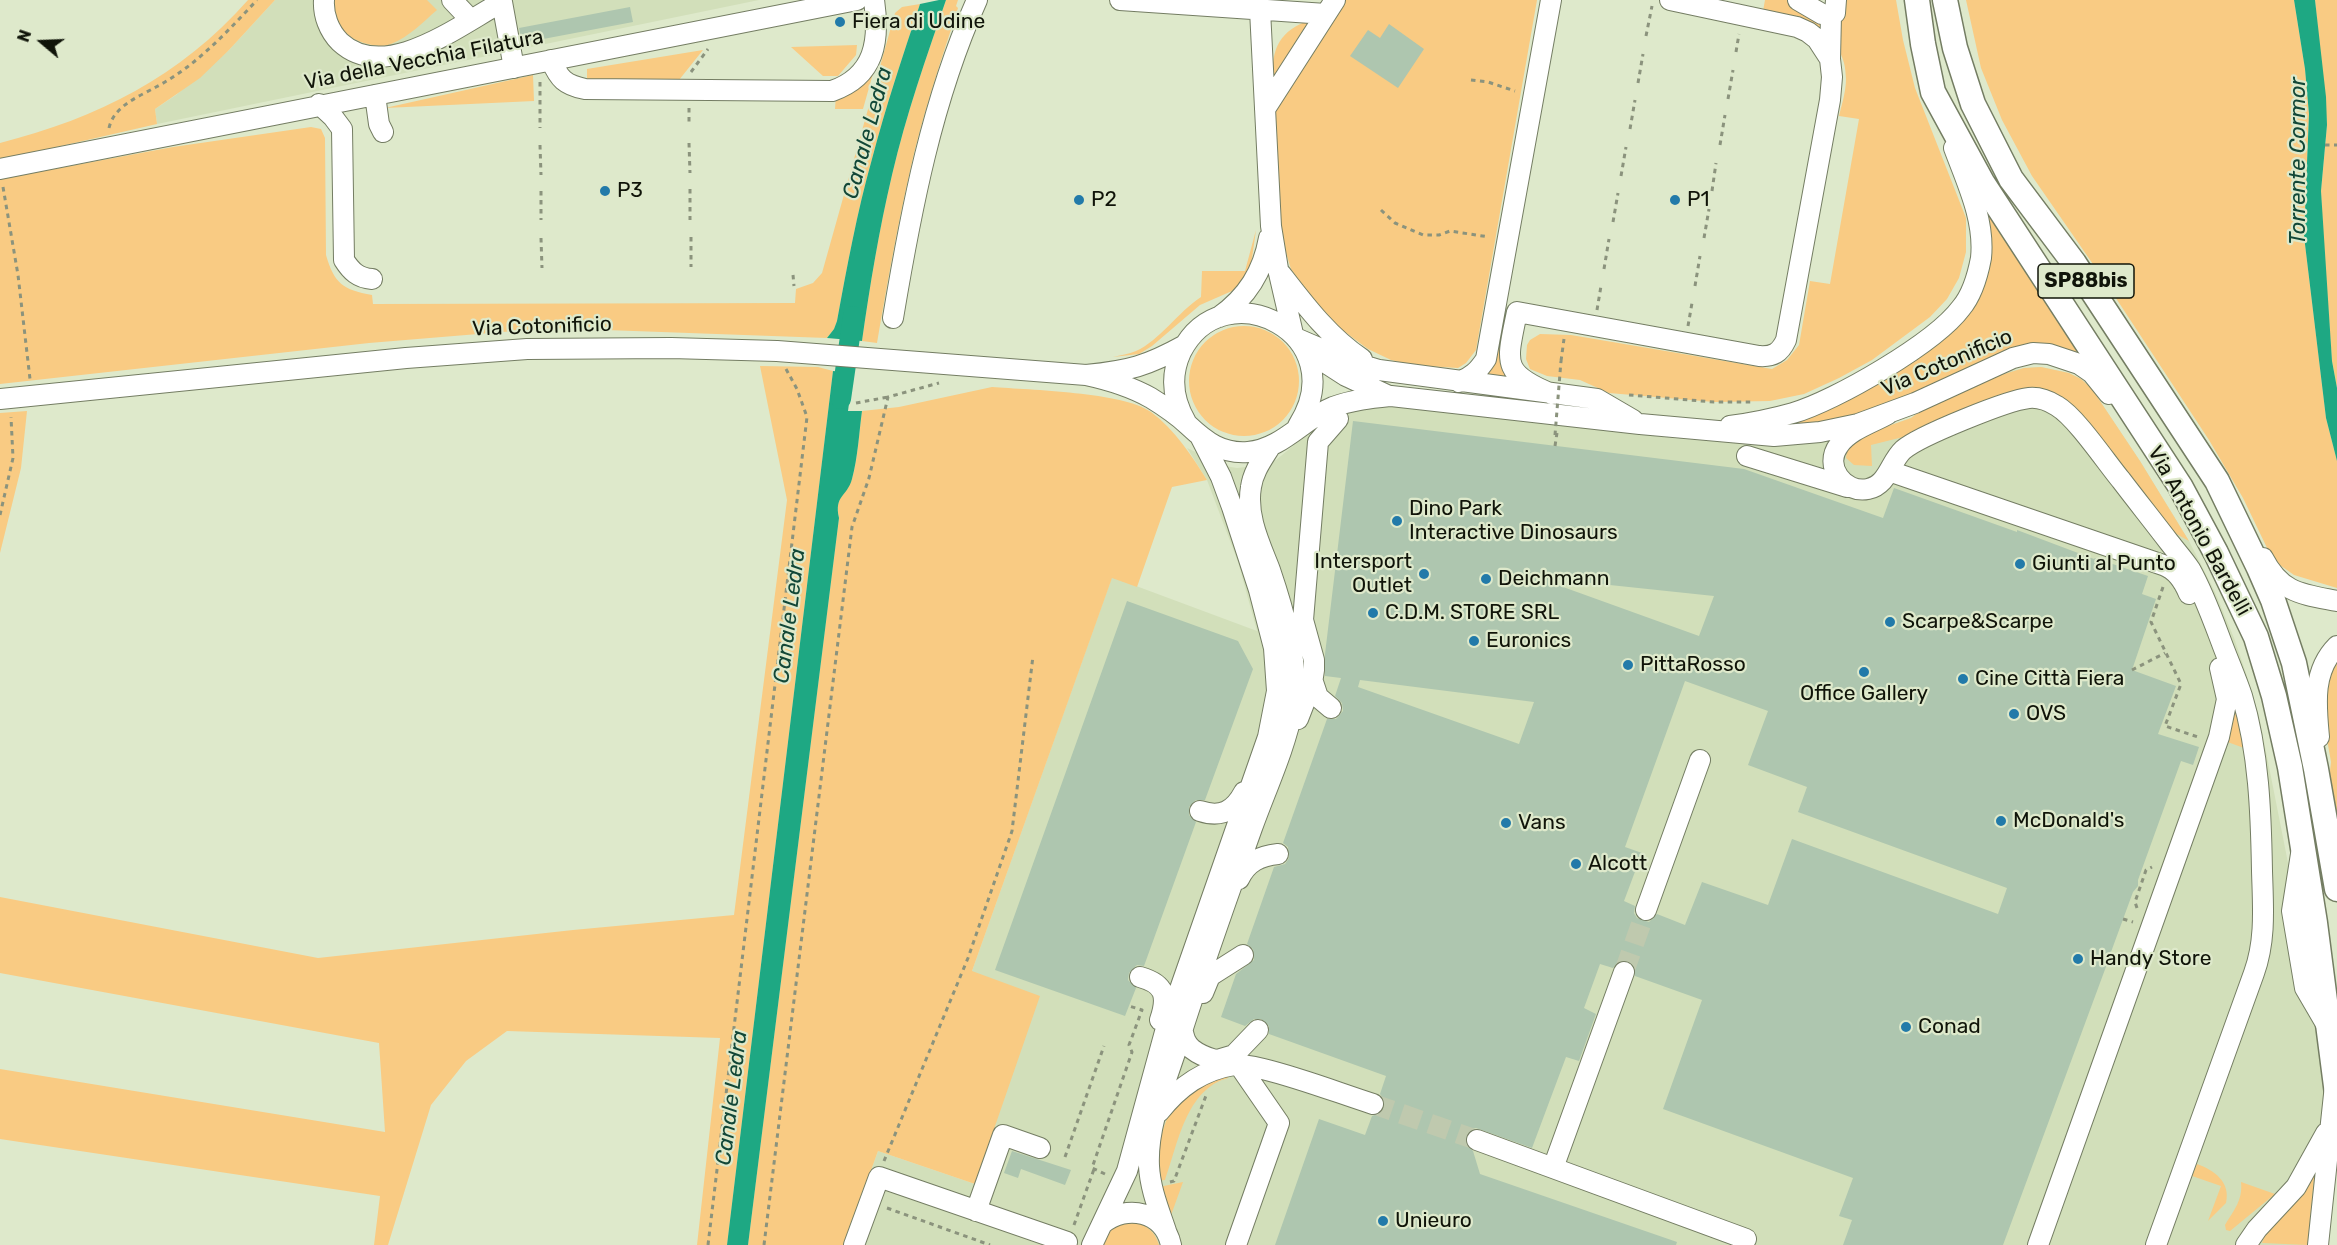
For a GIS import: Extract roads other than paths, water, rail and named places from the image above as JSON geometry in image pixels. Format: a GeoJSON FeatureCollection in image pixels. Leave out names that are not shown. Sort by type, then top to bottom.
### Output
{"type":"FeatureCollection","features":[{"type":"Feature","properties":{"kind":"main road","name":"SP88bis"},"geometry":{"type":"LineString","coordinates":[[1917,0],[1933,92]]}},
{"type":"Feature","properties":{"kind":"main road","name":"SP88bis"},"geometry":{"type":"LineString","coordinates":[[1945,0],[1955,48],[1973,104],[2011,179],[2074,263],[2217,481]]}},
{"type":"Feature","properties":{"kind":"main road","name":"Via Antonio Bardelli"},"geometry":{"type":"LineString","coordinates":[[1933,92],[1982,182],[2180,486],[2227,573],[2256,637],[2274,696],[2290,767],[2336,1089]]}},
{"type":"Feature","properties":{"kind":"main road","name":"Via Antonio Bardelli"},"geometry":{"type":"LineString","coordinates":[[2217,481],[2259,568],[2286,636],[2294,663],[2337,889]]}},
{"type":"Feature","properties":{"kind":"street"},"geometry":{"type":"LineString","coordinates":[[324,0],[327,20],[338,40],[353,50],[373,58],[405,54],[502,1],[514,68]]}},
{"type":"Feature","properties":{"kind":"street"},"geometry":{"type":"LineString","coordinates":[[452,0],[470,19]]}},
{"type":"Feature","properties":{"kind":"street","name":"Via della Vecchia Filatura"},"geometry":{"type":"LineString","coordinates":[[0,169],[319,104],[857,0]]}},
{"type":"Feature","properties":{"kind":"street"},"geometry":{"type":"LineString","coordinates":[[545,61],[570,86],[585,89],[832,91],[860,76],[870,59],[877,27],[874,0]]}},
{"type":"Feature","properties":{"kind":"street"},"geometry":{"type":"LineString","coordinates":[[893,318],[918,184],[959,41],[977,0]]}},
{"type":"Feature","properties":{"kind":"street"},"geometry":{"type":"LineString","coordinates":[[1120,0],[1260,10],[1330,7]]}},
{"type":"Feature","properties":{"kind":"street"},"geometry":{"type":"LineString","coordinates":[[1459,382],[1471,377],[1486,359],[1551,0]]}},
{"type":"Feature","properties":{"kind":"street"},"geometry":{"type":"LineString","coordinates":[[1797,0],[1822,14],[1834,8]]}},
{"type":"Feature","properties":{"kind":"street"},"geometry":{"type":"LineString","coordinates":[[1661,3],[1797,27],[1817,39],[1830,59]]}},
{"type":"Feature","properties":{"kind":"street"},"geometry":{"type":"LineString","coordinates":[[1265,108],[1330,7]]}},
{"type":"Feature","properties":{"kind":"street"},"geometry":{"type":"LineString","coordinates":[[1496,309],[1759,356],[1775,355],[1786,340],[1830,99],[1834,8]]}},
{"type":"Feature","properties":{"kind":"street"},"geometry":{"type":"LineString","coordinates":[[1260,10],[1271,226],[1278,269],[1298,340],[1350,362],[1379,370],[1597,399],[1640,424]]}},
{"type":"Feature","properties":{"kind":"street","name":"Via Cotonificio"},"geometry":{"type":"LineString","coordinates":[[1712,430],[1794,413],[1829,399],[1929,339],[1948,324],[1962,307],[1972,290],[1980,263],[1980,224],[1933,92]]}},
{"type":"Feature","properties":{"kind":"street"},"geometry":{"type":"LineString","coordinates":[[375,95],[379,124],[383,132]]}},
{"type":"Feature","properties":{"kind":"street"},"geometry":{"type":"LineString","coordinates":[[319,104],[342,129],[344,260],[359,277],[372,279]]}},
{"type":"Feature","properties":{"kind":"street"},"geometry":{"type":"LineString","coordinates":[[1219,318],[1235,306],[1252,286],[1267,250],[1271,226]]}},
{"type":"Feature","properties":{"kind":"street"},"geometry":{"type":"LineString","coordinates":[[1278,269],[1327,329],[1354,354],[1379,370]]}},
{"type":"Feature","properties":{"kind":"street"},"geometry":{"type":"LineString","coordinates":[[1517,312],[1510,349],[1514,372],[1530,385],[1552,394]]}},
{"type":"Feature","properties":{"kind":"street","name":"Via Cotonificio"},"geometry":{"type":"LineString","coordinates":[[1086,375],[1118,372],[1148,364],[1185,345],[1200,329],[1219,318],[1234,314],[1258,315],[1281,324],[1325,364],[1391,396]]}},
{"type":"Feature","properties":{"kind":"street","name":"Via Cotonificio"},"geometry":{"type":"LineString","coordinates":[[1288,436],[1298,426],[1311,401],[1312,373],[1298,340]]}},
{"type":"Feature","properties":{"kind":"street","name":"Via Cotonificio"},"geometry":{"type":"LineString","coordinates":[[1185,345],[1175,371],[1174,385],[1176,399],[1194,431]]}},
{"type":"Feature","properties":{"kind":"street","name":"Via Cotonificio"},"geometry":{"type":"LineString","coordinates":[[0,399],[406,358],[527,349],[671,348],[777,351],[1086,375],[1135,390],[1167,409],[1194,431],[1222,449],[1247,453],[1270,447],[1332,407],[1357,400],[1391,396],[1640,424],[1754,435],[1795,435],[1858,424],[1888,414],[2018,356],[2033,353],[2049,354],[2072,361],[2092,373],[2160,467],[2180,486]]}},
{"type":"Feature","properties":{"kind":"street"},"geometry":{"type":"LineString","coordinates":[[1747,456],[1852,488],[1866,490],[1882,482],[1896,458],[1913,443],[1971,417],[2027,398],[2042,400],[2056,405],[2066,413],[2189,568],[2208,606],[2240,692],[2252,747],[2261,827],[2262,945],[2156,1245]]}},
{"type":"Feature","properties":{"kind":"street"},"geometry":{"type":"LineString","coordinates":[[1852,488],[1841,481],[1836,473],[1833,464],[1836,450],[1849,435],[1888,414]]}},
{"type":"Feature","properties":{"kind":"street"},"geometry":{"type":"LineString","coordinates":[[1262,800],[1275,781],[1312,683],[1314,660],[1303,620],[1318,442],[1338,419]]}},
{"type":"Feature","properties":{"kind":"street"},"geometry":{"type":"LineString","coordinates":[[1096,1235],[1127,1171],[1165,1032],[1268,737],[1277,690],[1274,648],[1259,590],[1221,477],[1194,431]]}},
{"type":"Feature","properties":{"kind":"street"},"geometry":{"type":"LineString","coordinates":[[1168,1238],[1152,1186],[1149,1167],[1149,1152],[1156,1115],[1191,1001],[1284,739],[1293,706],[1294,677],[1288,639],[1278,598],[1251,517],[1251,486],[1254,475],[1270,447]]}},
{"type":"Feature","properties":{"kind":"street"},"geometry":{"type":"LineString","coordinates":[[1889,471],[2172,569],[2188,590],[2212,646],[2225,685],[2227,699],[2219,737],[2038,1245]]}},
{"type":"Feature","properties":{"kind":"street"},"geometry":{"type":"LineString","coordinates":[[2217,481],[2230,494],[2275,579],[2300,592],[2337,601]]}},
{"type":"Feature","properties":{"kind":"street"},"geometry":{"type":"LineString","coordinates":[[1288,639],[1303,620]]}},
{"type":"Feature","properties":{"kind":"street"},"geometry":{"type":"LineString","coordinates":[[1288,639],[1306,663],[1318,697],[1330,708]]}},
{"type":"Feature","properties":{"kind":"street"},"geometry":{"type":"LineString","coordinates":[[2316,769],[2319,740],[2315,698],[2317,683],[2327,659],[2337,646]]}},
{"type":"Feature","properties":{"kind":"street"},"geometry":{"type":"LineString","coordinates":[[1200,811],[1219,814],[1235,806],[1247,787],[1268,737]]}},
{"type":"Feature","properties":{"kind":"street"},"geometry":{"type":"LineString","coordinates":[[1646,910],[1700,760]]}},
{"type":"Feature","properties":{"kind":"street"},"geometry":{"type":"LineString","coordinates":[[1216,927],[1225,916],[1244,870],[1259,857],[1278,854]]}},
{"type":"Feature","properties":{"kind":"street"},"geometry":{"type":"LineString","coordinates":[[1191,1001],[1202,995],[1210,976],[1243,955]]}},
{"type":"Feature","properties":{"kind":"street"},"geometry":{"type":"LineString","coordinates":[[1553,1168],[1624,972]]}},
{"type":"Feature","properties":{"kind":"street"},"geometry":{"type":"LineString","coordinates":[[1140,977],[1155,982],[1164,996],[1162,1013],[1150,1052],[1152,1077]]}},
{"type":"Feature","properties":{"kind":"street"},"geometry":{"type":"LineString","coordinates":[[1182,1028],[1186,1043],[1192,1049],[1217,1060],[1288,1076],[1373,1104]]}},
{"type":"Feature","properties":{"kind":"street"},"geometry":{"type":"LineString","coordinates":[[1217,1060],[1234,1055],[1258,1030]]}},
{"type":"Feature","properties":{"kind":"street"},"geometry":{"type":"LineString","coordinates":[[1156,1115],[1169,1099],[1195,1078],[1210,1071],[1239,1065]]}},
{"type":"Feature","properties":{"kind":"street"},"geometry":{"type":"LineString","coordinates":[[1236,1245],[1279,1123],[1239,1065]]}},
{"type":"Feature","properties":{"kind":"street"},"geometry":{"type":"LineString","coordinates":[[2318,1245],[2325,1195],[2330,1125],[2336,1089]]}},
{"type":"Feature","properties":{"kind":"street"},"geometry":{"type":"LineString","coordinates":[[2246,1245],[2296,1187],[2330,1125]]}},
{"type":"Feature","properties":{"kind":"street"},"geometry":{"type":"LineString","coordinates":[[976,1211],[1003,1135],[1040,1148]]}},
{"type":"Feature","properties":{"kind":"street"},"geometry":{"type":"LineString","coordinates":[[1477,1140],[1746,1239]]}},
{"type":"Feature","properties":{"kind":"street"},"geometry":{"type":"LineString","coordinates":[[854,1245],[879,1177],[1070,1241],[1096,1235],[1110,1218],[1122,1212],[1147,1215],[1158,1221],[1168,1238]]}},
{"type":"Feature","properties":{"kind":"waterway","name":"Canale Ledra"},"geometry":{"type":"LineString","coordinates":[[841,399],[853,316]]}},
{"type":"Feature","properties":{"kind":"tunnel"},"geometry":{"type":"LineString","coordinates":[[1624,972],[1646,910]]}},
{"type":"Feature","properties":{"kind":"tunnel"},"geometry":{"type":"LineString","coordinates":[[1373,1104],[1477,1140]]}},
{"type":"Feature","properties":{"kind":"place","name":"Fiera di Udine"},"geometry":{"type":"Point","coordinates":[840,22]}},
{"type":"Feature","properties":{"kind":"place","name":"P3"},"geometry":{"type":"Point","coordinates":[605,191]}},
{"type":"Feature","properties":{"kind":"place","name":"P2"},"geometry":{"type":"Point","coordinates":[1079,200]}},
{"type":"Feature","properties":{"kind":"place","name":"P1"},"geometry":{"type":"Point","coordinates":[1675,200]}},
{"type":"Feature","properties":{"kind":"place","name":"Dino Park Interactive Dinosaurs"},"geometry":{"type":"Point","coordinates":[1397,521]}},
{"type":"Feature","properties":{"kind":"place","name":"Giunti al Punto"},"geometry":{"type":"Point","coordinates":[2020,564]}},
{"type":"Feature","properties":{"kind":"place","name":"Intersport Outlet"},"geometry":{"type":"Point","coordinates":[1424,574]}},
{"type":"Feature","properties":{"kind":"place","name":"Deichmann"},"geometry":{"type":"Point","coordinates":[1486,579]}},
{"type":"Feature","properties":{"kind":"place","name":"C.D.M. STORE SRL"},"geometry":{"type":"Point","coordinates":[1373,613]}},
{"type":"Feature","properties":{"kind":"place","name":"Scarpe&Scarpe"},"geometry":{"type":"Point","coordinates":[1890,622]}},
{"type":"Feature","properties":{"kind":"place","name":"Euronics"},"geometry":{"type":"Point","coordinates":[1474,641]}},
{"type":"Feature","properties":{"kind":"place","name":"PittaRosso"},"geometry":{"type":"Point","coordinates":[1628,665]}},
{"type":"Feature","properties":{"kind":"place","name":"Office Gallery"},"geometry":{"type":"Point","coordinates":[1864,672]}},
{"type":"Feature","properties":{"kind":"place","name":"Cine Città Fiera"},"geometry":{"type":"Point","coordinates":[1963,679]}},
{"type":"Feature","properties":{"kind":"place","name":"OVS"},"geometry":{"type":"Point","coordinates":[2014,714]}},
{"type":"Feature","properties":{"kind":"place","name":"McDonald's"},"geometry":{"type":"Point","coordinates":[2001,821]}},
{"type":"Feature","properties":{"kind":"place","name":"Vans"},"geometry":{"type":"Point","coordinates":[1506,823]}},
{"type":"Feature","properties":{"kind":"place","name":"Alcott"},"geometry":{"type":"Point","coordinates":[1576,864]}},
{"type":"Feature","properties":{"kind":"place","name":"Handy Store"},"geometry":{"type":"Point","coordinates":[2078,959]}},
{"type":"Feature","properties":{"kind":"place","name":"Conad"},"geometry":{"type":"Point","coordinates":[1906,1027]}},
{"type":"Feature","properties":{"kind":"place","name":"Unieuro"},"geometry":{"type":"Point","coordinates":[1383,1221]}},
{"type":"Feature","properties":{"kind":"water label","name":"Torrente Cormor"},"geometry":{"type":"Point","coordinates":[2299,161]}}]}
